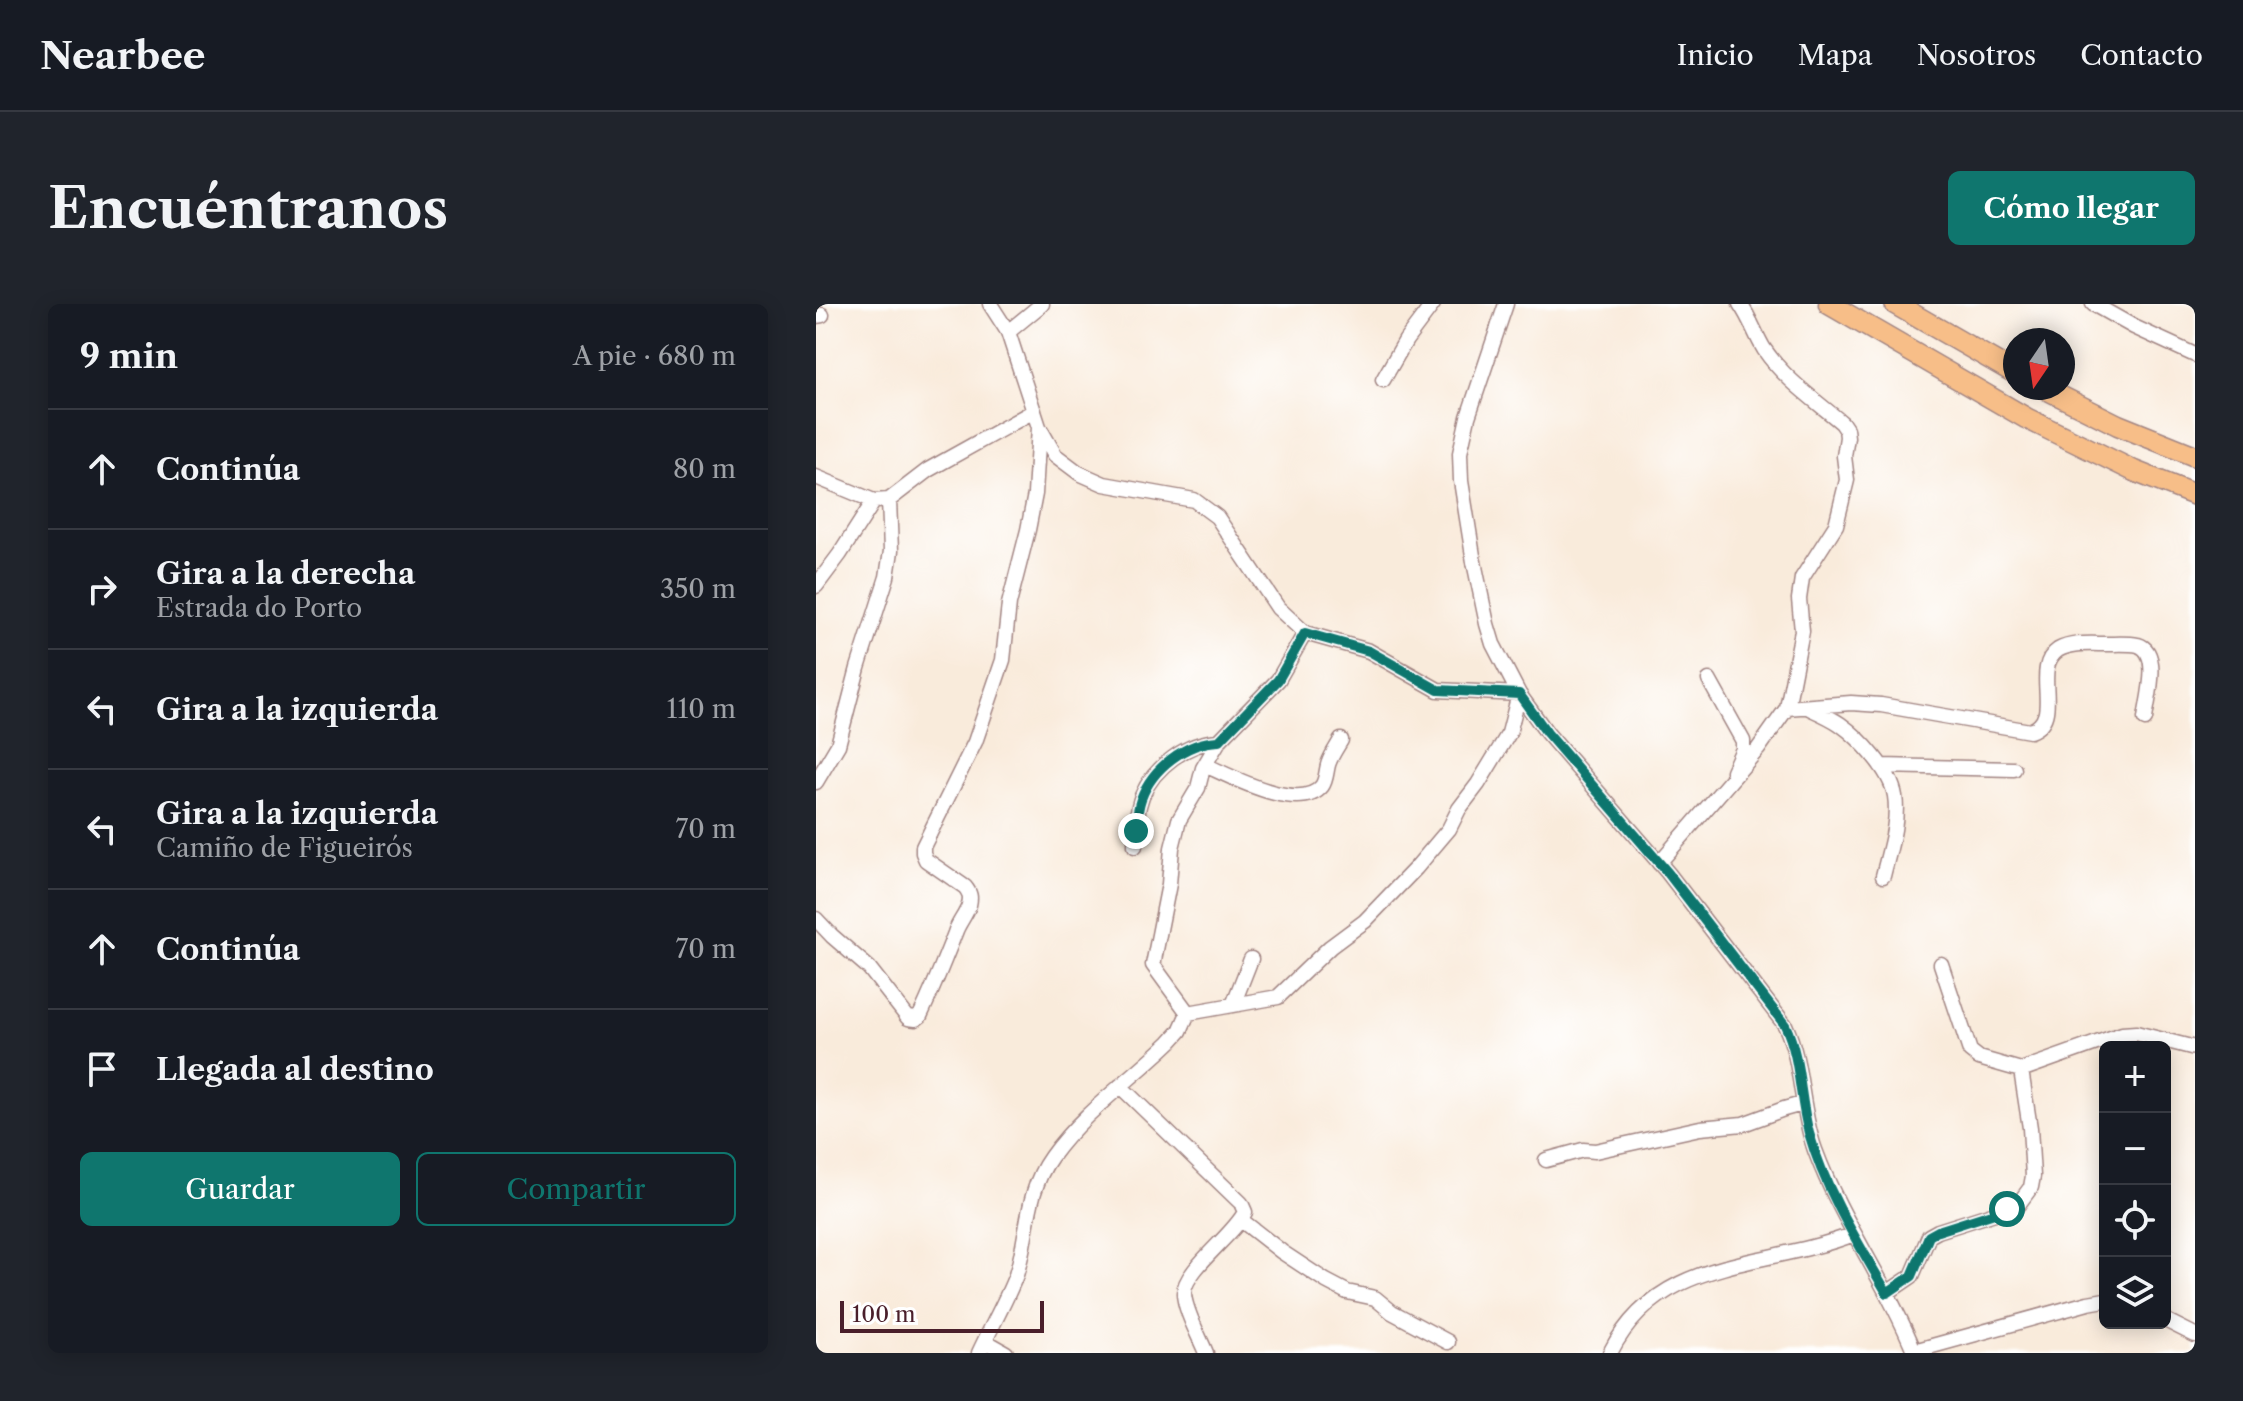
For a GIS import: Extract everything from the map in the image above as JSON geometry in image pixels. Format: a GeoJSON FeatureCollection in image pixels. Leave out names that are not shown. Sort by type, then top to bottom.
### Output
{"type":"FeatureCollection","features":[{"type":"Feature","properties":{"kind":"highway"},"geometry":{"type":"LineString","coordinates":[[1895,304],[2003,366]]}},
{"type":"Feature","properties":{"kind":"highway"},"geometry":{"type":"LineString","coordinates":[[1833,306],[2026,418],[2134,471],[2195,495]]}},
{"type":"Feature","properties":{"kind":"highway"},"geometry":{"type":"LineString","coordinates":[[2068,400],[2118,425],[2195,456]]}},
{"type":"Feature","properties":{"kind":"street"},"geometry":{"type":"LineString","coordinates":[[990,304],[1008,332],[1039,427],[1055,455],[1079,473],[1104,484],[1194,500],[1217,517],[1278,608],[1305,633],[1369,651],[1438,690],[1519,694]]}},
{"type":"Feature","properties":{"kind":"street"},"geometry":{"type":"LineString","coordinates":[[1008,332],[1042,304]]}},
{"type":"Feature","properties":{"kind":"street"},"geometry":{"type":"LineString","coordinates":[[1383,380],[1406,340],[1433,304]]}},
{"type":"Feature","properties":{"kind":"street"},"geometry":{"type":"LineString","coordinates":[[1506,304],[1463,431],[1460,463],[1463,501],[1487,624],[1519,694],[1547,733],[1659,863],[1785,1025],[1794,1045],[1802,1104],[1814,1148],[1915,1352],[2099,1301]]}},
{"type":"Feature","properties":{"kind":"street"},"geometry":{"type":"LineString","coordinates":[[1659,863],[1758,749],[1787,708],[1802,631],[1800,586],[1807,567],[1836,525],[1847,480],[1844,456],[1846,429],[1777,365],[1763,347],[1740,304]]}},
{"type":"Feature","properties":{"kind":"street"},"geometry":{"type":"LineString","coordinates":[[2093,304],[2195,355]]}},
{"type":"Feature","properties":{"kind":"street"},"geometry":{"type":"LineString","coordinates":[[816,586],[882,500],[928,470],[1034,411]]}},
{"type":"Feature","properties":{"kind":"street"},"geometry":{"type":"LineString","coordinates":[[816,919],[869,968],[908,1018],[920,1016],[970,897],[965,887],[926,860],[923,847],[975,742],[1003,660],[1009,604],[1035,494],[1039,427]]}},
{"type":"Feature","properties":{"kind":"street"},"geometry":{"type":"LineString","coordinates":[[816,477],[882,500]]}},
{"type":"Feature","properties":{"kind":"street"},"geometry":{"type":"LineString","coordinates":[[816,782],[838,745],[887,577],[891,551],[882,500]]}},
{"type":"Feature","properties":{"kind":"street"},"geometry":{"type":"LineString","coordinates":[[1188,1013],[1153,965],[1179,820],[1198,788],[1205,765],[1219,741],[1278,680],[1305,633]]}},
{"type":"Feature","properties":{"kind":"street"},"geometry":{"type":"LineString","coordinates":[[1787,708],[1851,703],[1881,705],[2030,731],[2045,719],[2048,665],[2056,652],[2069,645],[2130,644],[2142,647],[2150,656],[2151,676],[2145,719]]}},
{"type":"Feature","properties":{"kind":"street"},"geometry":{"type":"LineString","coordinates":[[1709,680],[1743,741],[1743,749],[1731,779]]}},
{"type":"Feature","properties":{"kind":"street"},"geometry":{"type":"LineString","coordinates":[[1188,1013],[1278,997],[1330,947],[1365,921],[1449,829],[1509,733],[1519,694]]}},
{"type":"Feature","properties":{"kind":"street"},"geometry":{"type":"LineString","coordinates":[[1807,707],[1838,722],[1853,734],[1881,766],[1893,789],[1895,823],[1883,876]]}},
{"type":"Feature","properties":{"kind":"street"},"geometry":{"type":"LineString","coordinates":[[1205,765],[1281,795],[1304,796],[1323,785],[1329,763],[1341,740]]}},
{"type":"Feature","properties":{"kind":"street"},"geometry":{"type":"LineString","coordinates":[[1135,846],[1137,813],[1142,797],[1156,776],[1172,757],[1207,741],[1219,741]]}},
{"type":"Feature","properties":{"kind":"street"},"geometry":{"type":"LineString","coordinates":[[1881,766],[2014,769]]}},
{"type":"Feature","properties":{"kind":"street"},"geometry":{"type":"LineString","coordinates":[[1233,1005],[1251,959]]}},
{"type":"Feature","properties":{"kind":"street"},"geometry":{"type":"LineString","coordinates":[[1941,964],[1970,1051],[1979,1058],[2021,1070],[2122,1034],[2136,1033],[2195,1048]]}},
{"type":"Feature","properties":{"kind":"street"},"geometry":{"type":"LineString","coordinates":[[1006,1353],[982,1347],[1015,1276],[1037,1180],[1050,1158],[1079,1123],[1170,1042],[1180,1031],[1188,1013]]}},
{"type":"Feature","properties":{"kind":"street"},"geometry":{"type":"LineString","coordinates":[[1887,1293],[1912,1276],[1929,1236],[2017,1206],[2026,1196],[2033,1176],[2030,1128],[2021,1070]]}},
{"type":"Feature","properties":{"kind":"street"},"geometry":{"type":"LineString","coordinates":[[1120,1086],[1241,1203],[1245,1212],[1186,1284],[1184,1293],[1187,1304],[1206,1353]]}},
{"type":"Feature","properties":{"kind":"street"},"geometry":{"type":"LineString","coordinates":[[1546,1160],[1700,1128],[1743,1124],[1802,1104]]}},
{"type":"Feature","properties":{"kind":"street"},"geometry":{"type":"LineString","coordinates":[[1241,1220],[1326,1281],[1347,1292],[1375,1298],[1392,1312],[1448,1342]]}},
{"type":"Feature","properties":{"kind":"street"},"geometry":{"type":"LineString","coordinates":[[1610,1353],[1628,1323],[1642,1309],[1682,1281],[1703,1272],[1831,1243],[1854,1234]]}},
{"type":"Feature","properties":{"kind":"street"},"geometry":{"type":"LineString","coordinates":[[2171,1323],[2195,1335]]}},
{"type":"Feature","properties":{"kind":"route"},"geometry":{"type":"LineString","coordinates":[[1136,831],[1137,813],[1146,788],[1166,764],[1172,757],[1207,741],[1219,741],[1278,680],[1305,633],[1369,651],[1438,690],[1519,694],[1547,733],[1668,873],[1785,1025],[1794,1045],[1802,1104],[1814,1148],[1834,1195],[1887,1293],[1912,1276],[1933,1233],[2007,1209]]}}]}
